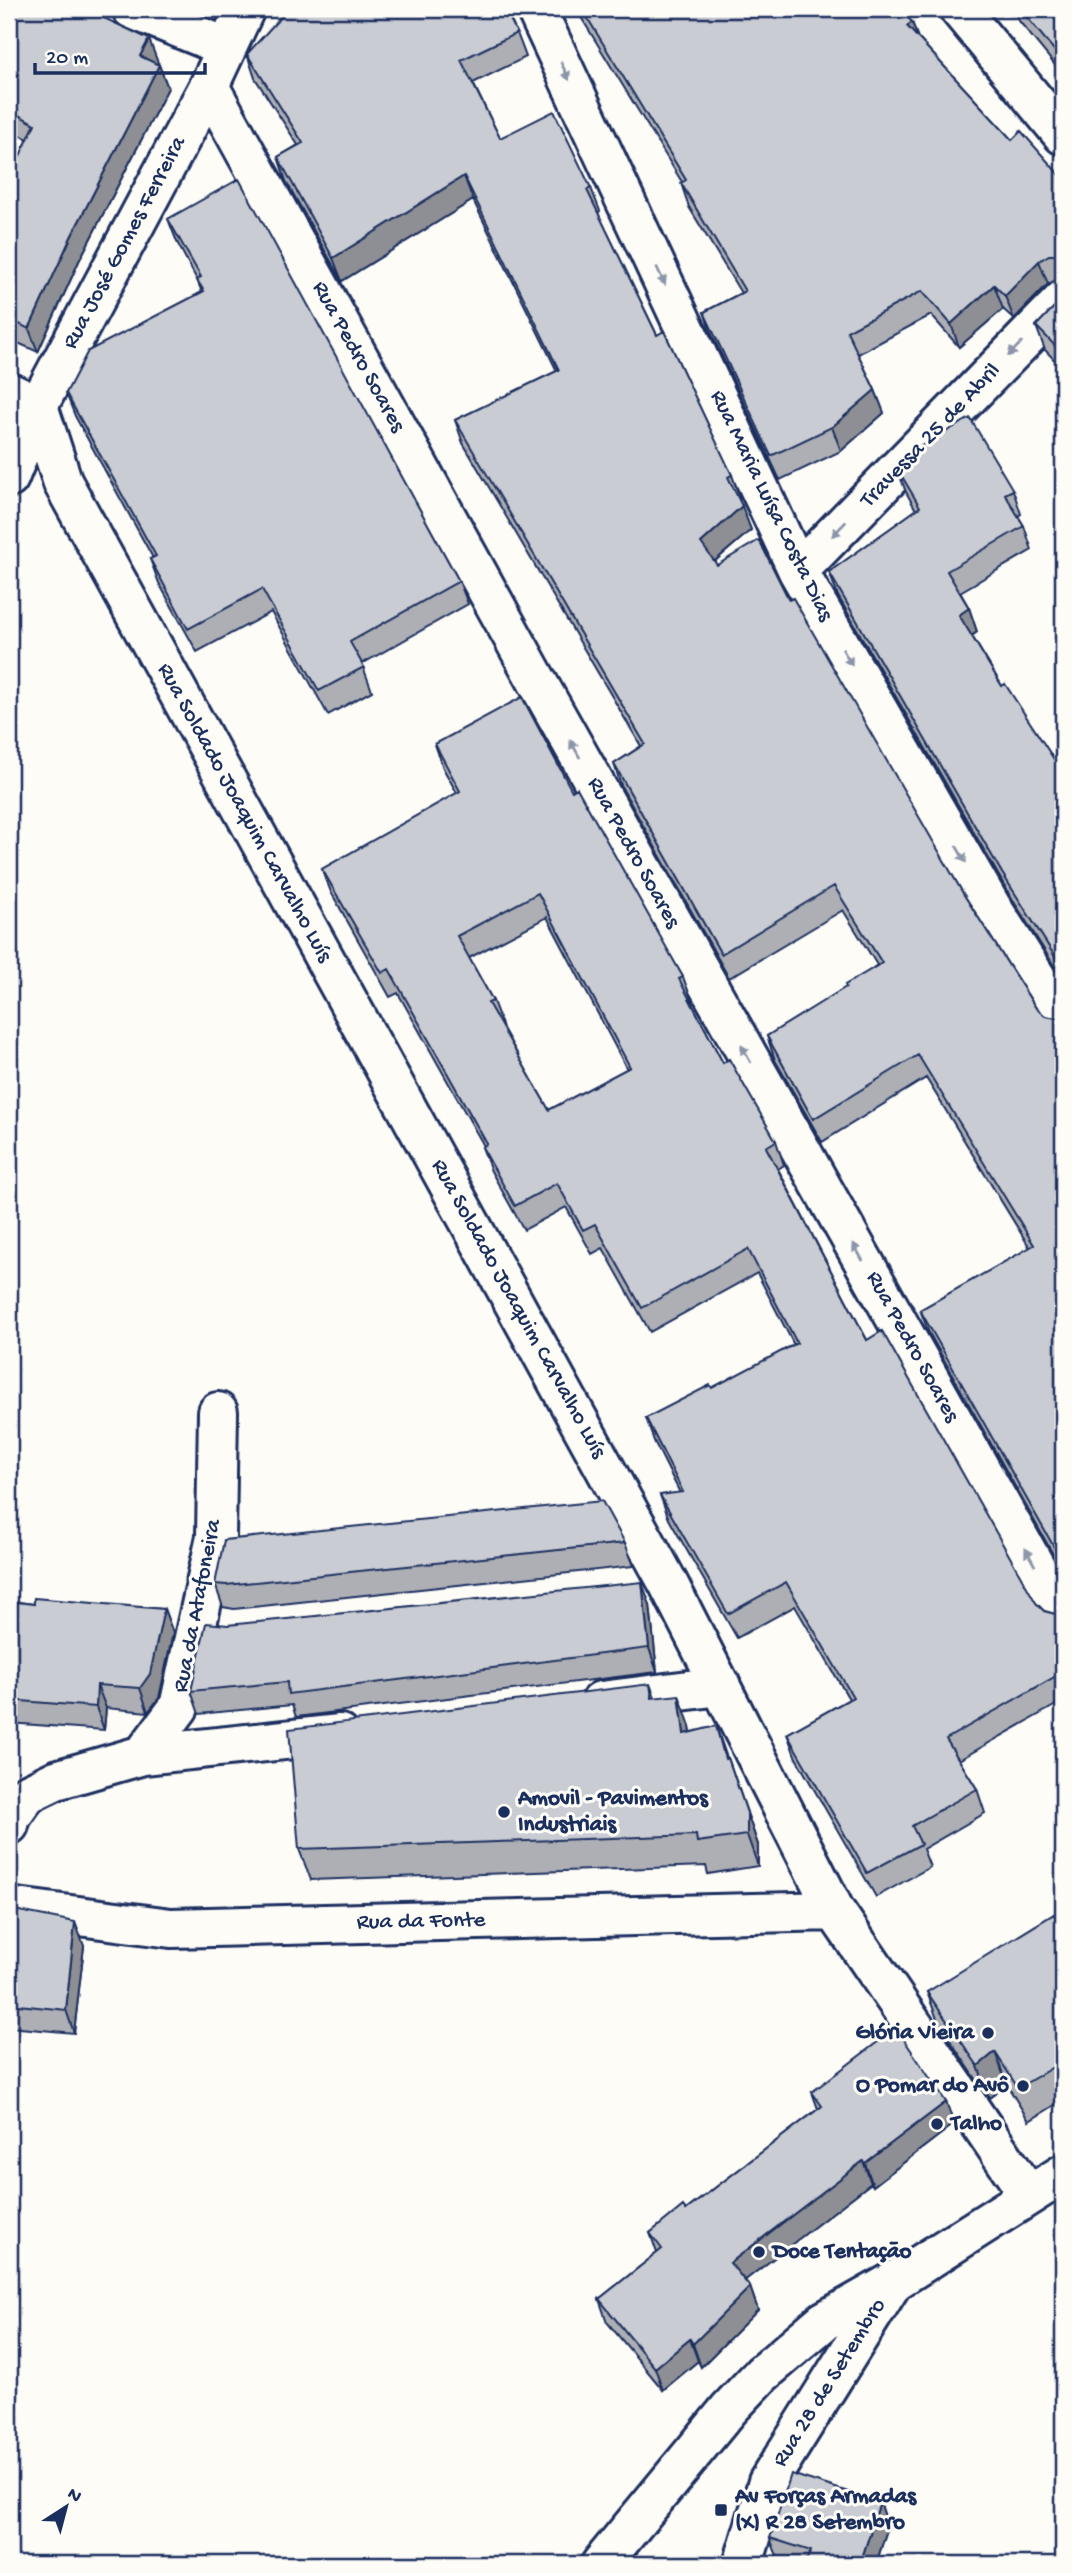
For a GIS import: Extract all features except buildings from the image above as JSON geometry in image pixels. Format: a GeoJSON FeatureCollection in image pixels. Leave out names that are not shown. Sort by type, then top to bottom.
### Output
{"type":"FeatureCollection","features":[{"type":"Feature","properties":{"kind":"street"},"geometry":{"type":"LineString","coordinates":[[132,9],[226,47]]}},
{"type":"Feature","properties":{"kind":"street","name":"Rua José Gomes Ferreira"},"geometry":{"type":"LineString","coordinates":[[9,478],[23,399],[209,86],[244,9]]}},
{"type":"Feature","properties":{"kind":"street","name":"Rua Maria Luísa Costa Dias"},"geometry":{"type":"LineString","coordinates":[[536,9],[798,571],[992,908],[1063,1020]]}},
{"type":"Feature","properties":{"kind":"street"},"geometry":{"type":"LineString","coordinates":[[971,13],[1063,135]]}},
{"type":"Feature","properties":{"kind":"street","name":"Rua Pedro Soares"},"geometry":{"type":"LineString","coordinates":[[209,86],[544,694],[1063,1616]]}},
{"type":"Feature","properties":{"kind":"street","name":"Travessa 25 de Abril"},"geometry":{"type":"LineString","coordinates":[[798,571],[1063,300]]}},
{"type":"Feature","properties":{"kind":"street","name":"Rua Soldado Joaquim Carvalho Luís"},"geometry":{"type":"LineString","coordinates":[[23,399],[63,483],[668,1583],[835,1911],[1028,2196]]}},
{"type":"Feature","properties":{"kind":"street","name":"Rua da Atafoneira"},"geometry":{"type":"LineString","coordinates":[[143,1755],[179,1707],[198,1624],[216,1537],[218,1412]]}},
{"type":"Feature","properties":{"kind":"street"},"geometry":{"type":"LineString","coordinates":[[569,1705],[721,1685]]}},
{"type":"Feature","properties":{"kind":"street"},"geometry":{"type":"LineString","coordinates":[[9,1825],[11,1817],[27,1794],[56,1780],[143,1755],[375,1730]]}},
{"type":"Feature","properties":{"kind":"street","name":"Rua da Fonte"},"geometry":{"type":"LineString","coordinates":[[9,1907],[171,1928],[835,1911]]}},
{"type":"Feature","properties":{"kind":"street"},"geometry":{"type":"LineString","coordinates":[[601,2564],[729,2409],[762,2374],[824,2321],[893,2282],[1063,2174]]}},
{"type":"Feature","properties":{"kind":"street","name":"Rua 28 de Setembro"},"geometry":{"type":"LineString","coordinates":[[743,2564],[768,2482],[893,2282]]}},
{"type":"Feature","properties":{"kind":"place","name":"Amovil - Pavimentos Industriais"},"geometry":{"type":"Point","coordinates":[504,1812]}},
{"type":"Feature","properties":{"kind":"place","name":"Glória Vieira"},"geometry":{"type":"Point","coordinates":[988,2033]}},
{"type":"Feature","properties":{"kind":"place","name":"O Pomar do Avô"},"geometry":{"type":"Point","coordinates":[1023,2086]}},
{"type":"Feature","properties":{"kind":"place","name":"Talho"},"geometry":{"type":"Point","coordinates":[937,2124]}},
{"type":"Feature","properties":{"kind":"place","name":"Doce Tentação"},"geometry":{"type":"Point","coordinates":[759,2252]}},
{"type":"Feature","properties":{"kind":"place","name":"Av Forças Armadas (X) R 28 Setembro"},"geometry":{"type":"Point","coordinates":[721,2510]}}]}
